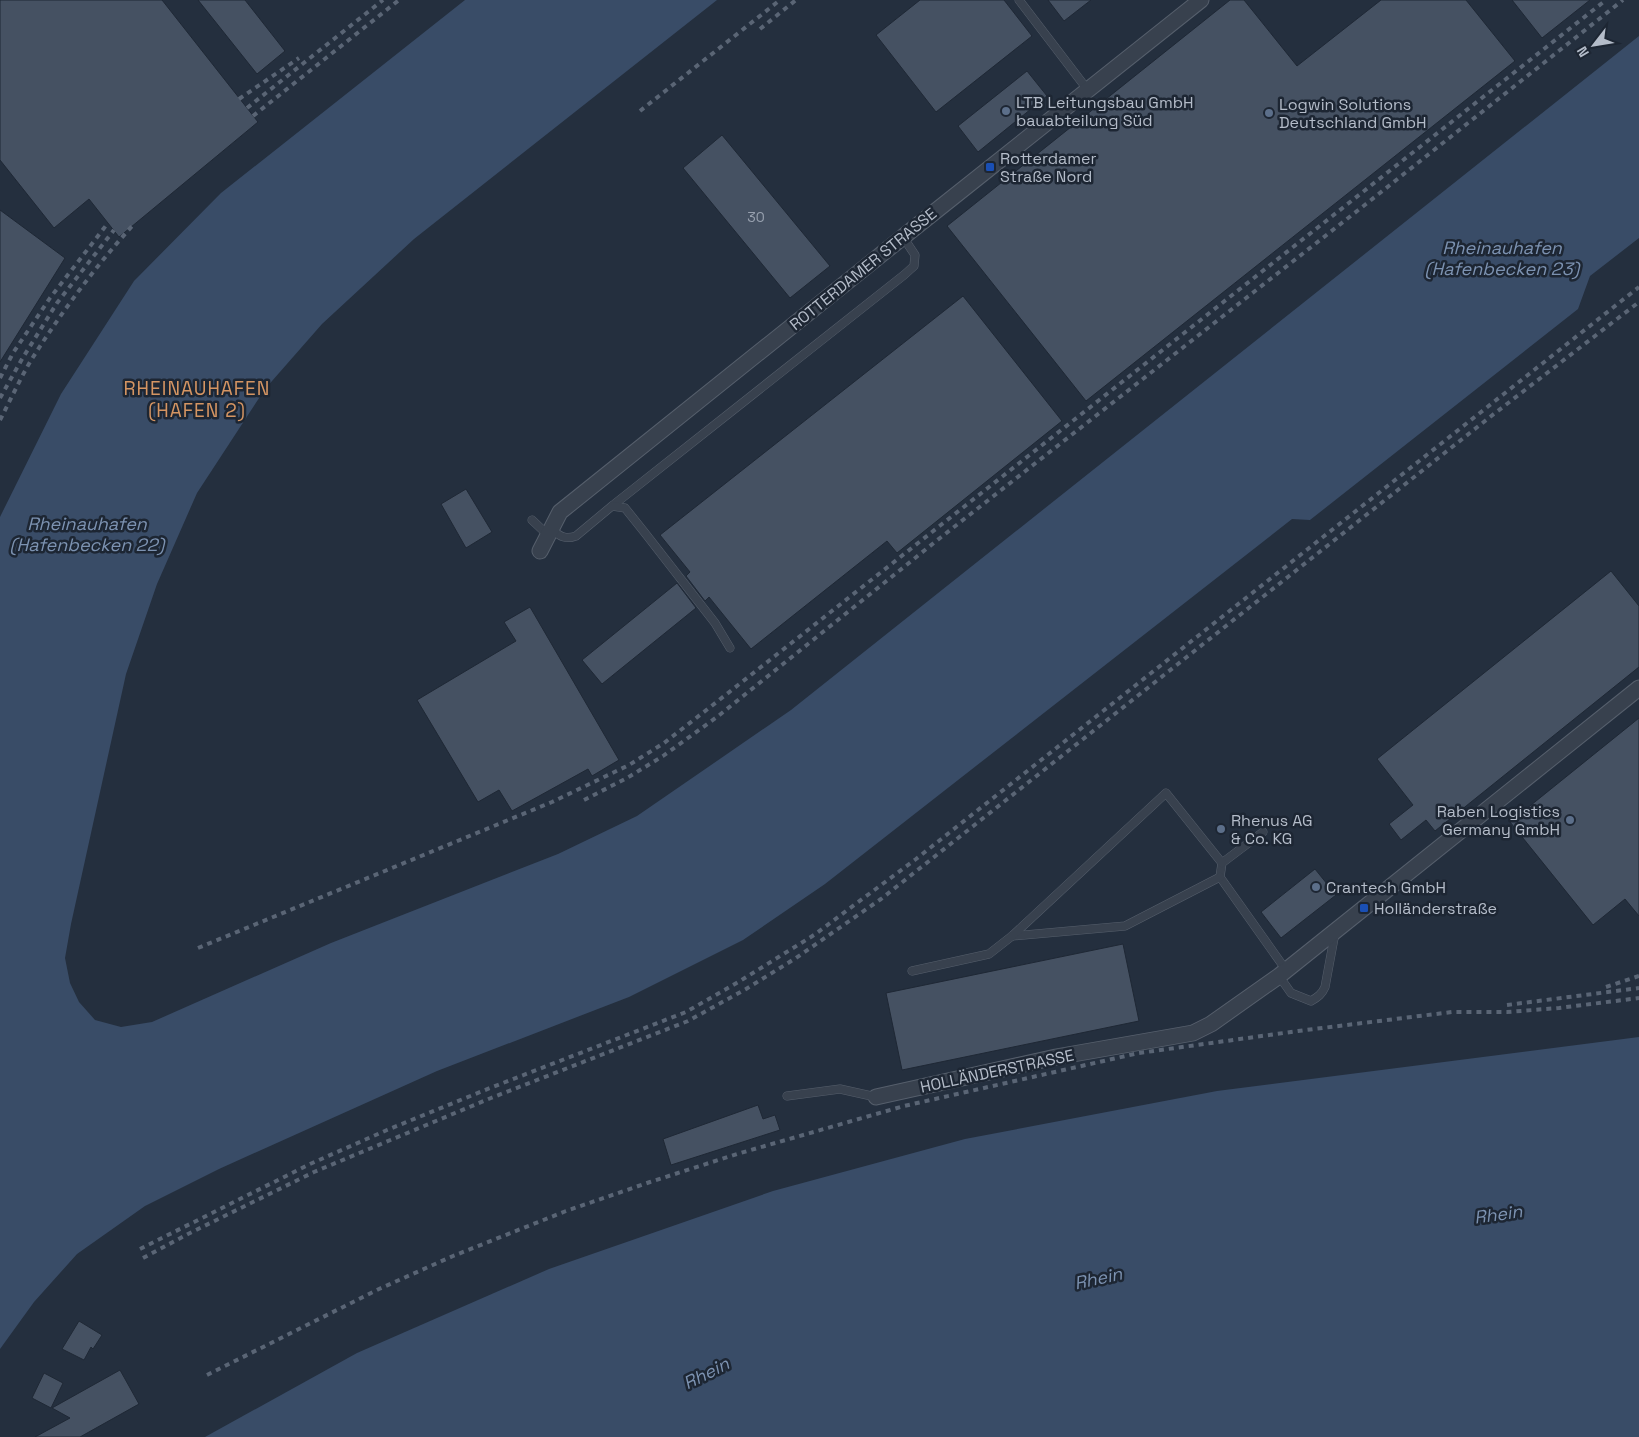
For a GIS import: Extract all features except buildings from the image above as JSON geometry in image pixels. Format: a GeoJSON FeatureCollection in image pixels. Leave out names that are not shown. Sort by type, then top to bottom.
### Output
{"type":"FeatureCollection","features":[{"type":"Feature","properties":{"kind":"street","name":"ROTTERDAMER STRASSE"},"geometry":{"type":"LineString","coordinates":[[540,551],[560,512],[903,236],[1201,0]]}},
{"type":"Feature","properties":{"kind":"street","name":"HOLLÄNDERSTRASSE"},"geometry":{"type":"LineString","coordinates":[[876,1098],[1056,1056],[1193,1033],[1211,1024],[1283,973],[1639,688]]}},
{"type":"Feature","properties":{"kind":"lane"},"geometry":{"type":"LineString","coordinates":[[1019,0],[1088,90]]}},
{"type":"Feature","properties":{"kind":"lane"},"geometry":{"type":"LineString","coordinates":[[532,520],[550,533],[563,538],[576,536],[914,266],[915,255],[903,236]]}},
{"type":"Feature","properties":{"kind":"lane"},"geometry":{"type":"LineString","coordinates":[[612,506],[625,508],[640,526],[715,623],[730,648]]}},
{"type":"Feature","properties":{"kind":"lane"},"geometry":{"type":"LineString","coordinates":[[912,971],[989,954],[1012,936],[1166,793],[1222,863]]}},
{"type":"Feature","properties":{"kind":"lane"},"geometry":{"type":"LineString","coordinates":[[1263,832],[1222,863],[1220,877],[1283,973],[1291,993],[1311,1001],[1322,994],[1326,987],[1335,931]]}},
{"type":"Feature","properties":{"kind":"lane"},"geometry":{"type":"LineString","coordinates":[[1012,936],[1125,926],[1220,877]]}},
{"type":"Feature","properties":{"kind":"lane"},"geometry":{"type":"LineString","coordinates":[[787,1096],[840,1089],[876,1098]]}},
{"type":"Feature","properties":{"kind":"water"},"geometry":{"type":"Polygon","coordinates":[[[465,0],[717,0],[414,239],[322,324],[265,389],[197,493],[157,584],[126,674],[71,924],[65,958],[70,983],[79,1002],[95,1020],[121,1027],[152,1022],[331,943],[558,854],[637,816],[791,710],[1639,36],[1639,238],[1590,276],[1578,309],[1310,520],[1292,519],[825,884],[743,940],[629,997],[437,1071],[219,1169],[145,1206],[77,1254],[34,1302],[0,1349],[0,517],[61,394],[134,281],[221,193],[465,0]]]}},
{"type":"Feature","properties":{"kind":"water","name":"Rhein"},"geometry":{"type":"Polygon","coordinates":[[[1639,1037],[1639,1437],[205,1437],[357,1353],[549,1269],[773,1191],[965,1139],[1217,1091],[1639,1037]]]}},
{"type":"Feature","properties":{"kind":"railway"},"geometry":{"type":"LineString","coordinates":[[247,108],[383,0]]}},
{"type":"Feature","properties":{"kind":"railway"},"geometry":{"type":"LineString","coordinates":[[253,116],[399,0]]}},
{"type":"Feature","properties":{"kind":"railway"},"geometry":{"type":"LineString","coordinates":[[640,111],[780,0]]}},
{"type":"Feature","properties":{"kind":"railway"},"geometry":{"type":"LineString","coordinates":[[760,29],[796,0]]}},
{"type":"Feature","properties":{"kind":"railway"},"geometry":{"type":"LineString","coordinates":[[198,948],[552,802],[629,765],[664,743],[1606,0]]}},
{"type":"Feature","properties":{"kind":"railway"},"geometry":{"type":"LineString","coordinates":[[584,800],[627,778],[663,756],[717,717],[940,538],[1623,0]]}},
{"type":"Feature","properties":{"kind":"railway"},"geometry":{"type":"LineString","coordinates":[[239,99],[299,58]]}},
{"type":"Feature","properties":{"kind":"railway"},"geometry":{"type":"LineString","coordinates":[[0,378],[13,353],[50,298],[108,223]]}},
{"type":"Feature","properties":{"kind":"railway"},"geometry":{"type":"LineString","coordinates":[[0,420],[22,376],[53,326],[78,291],[133,225]]}},
{"type":"Feature","properties":{"kind":"railway"},"geometry":{"type":"LineString","coordinates":[[0,398],[57,303],[114,230]]}},
{"type":"Feature","properties":{"kind":"railway"},"geometry":{"type":"LineString","coordinates":[[140,1249],[310,1164],[387,1130],[686,1012],[814,935],[916,859],[1639,287]]}},
{"type":"Feature","properties":{"kind":"railway"},"geometry":{"type":"LineString","coordinates":[[143,1258],[314,1172],[491,1098],[688,1021],[746,989],[796,958],[881,899],[1490,417],[1639,302]]}},
{"type":"Feature","properties":{"kind":"railway"},"geometry":{"type":"LineString","coordinates":[[1606,987],[1639,976]]}},
{"type":"Feature","properties":{"kind":"railway"},"geometry":{"type":"LineString","coordinates":[[1507,1005],[1639,988]]}},
{"type":"Feature","properties":{"kind":"railway"},"geometry":{"type":"LineString","coordinates":[[207,1375],[379,1289],[453,1256],[566,1211],[737,1154],[904,1106],[1139,1053],[1452,1012],[1507,1012],[1559,1008],[1639,998]]}},
{"type":"Feature","properties":{"kind":"place","name":"LTB Leitungsbau GmbH bauabteilung Süd"},"geometry":{"type":"Point","coordinates":[1006,111]}},
{"type":"Feature","properties":{"kind":"place","name":"Logwin Solutions Deutschland GmbH"},"geometry":{"type":"Point","coordinates":[1269,113]}},
{"type":"Feature","properties":{"kind":"place","name":"Rotterdamer Straße Nord"},"geometry":{"type":"Point","coordinates":[990,167]}},
{"type":"Feature","properties":{"kind":"place","name":"Raben Logistics Germany GmbH"},"geometry":{"type":"Point","coordinates":[1570,820]}},
{"type":"Feature","properties":{"kind":"place","name":"Rhenus AG & Co. KG"},"geometry":{"type":"Point","coordinates":[1221,829]}},
{"type":"Feature","properties":{"kind":"place","name":"Crantech GmbH"},"geometry":{"type":"Point","coordinates":[1316,887]}},
{"type":"Feature","properties":{"kind":"place","name":"Holländerstraße"},"geometry":{"type":"Point","coordinates":[1364,908]}},
{"type":"Feature","properties":{"kind":"district","name":"RHEINAUHAFEN (HAFEN 2)"},"geometry":{"type":"Point","coordinates":[197,399]}},
{"type":"Feature","properties":{"kind":"water label","name":"Rheinauhafen (Hafenbecken 23)"},"geometry":{"type":"Point","coordinates":[1502,257]}},
{"type":"Feature","properties":{"kind":"water label","name":"Rheinauhafen (Hafenbecken 22)"},"geometry":{"type":"Point","coordinates":[87,533]}}]}
